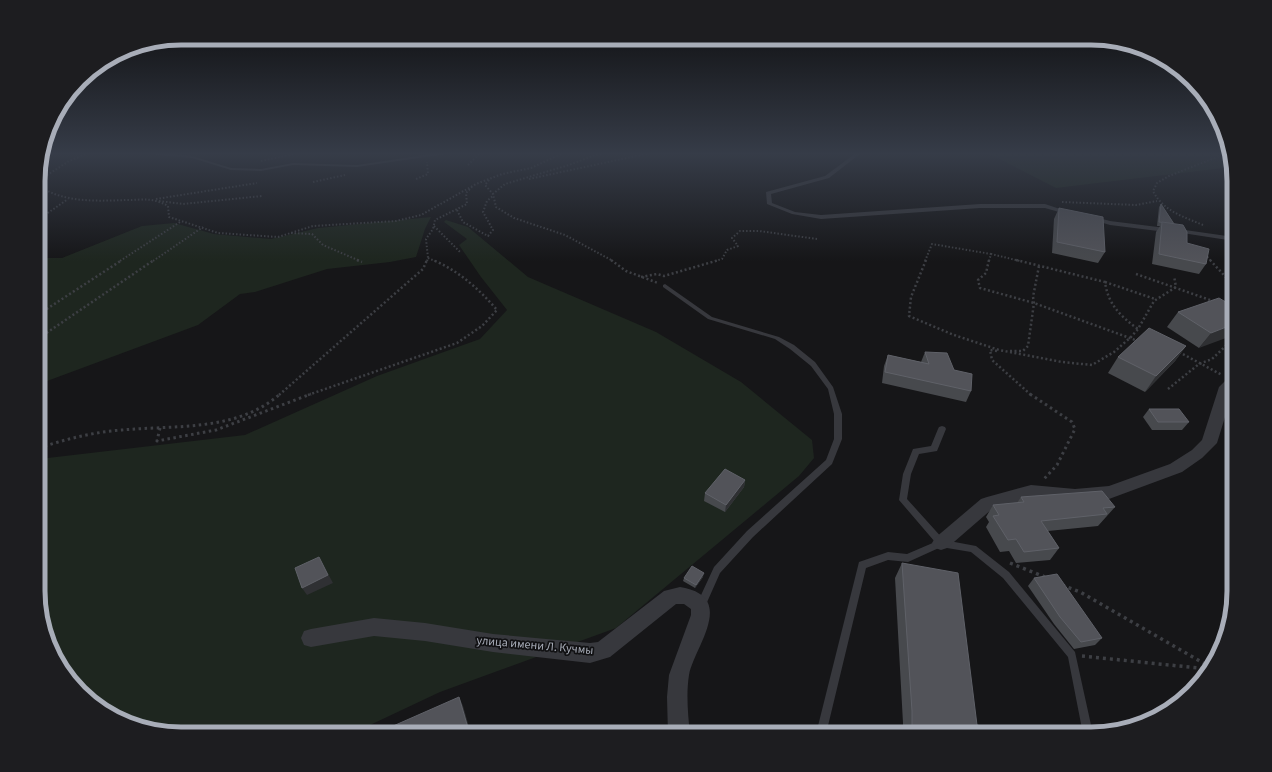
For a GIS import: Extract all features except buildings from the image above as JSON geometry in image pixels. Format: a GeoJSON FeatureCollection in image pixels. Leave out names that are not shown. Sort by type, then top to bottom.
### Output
{"type":"FeatureCollection","features":[{"type":"Feature","properties":{"kind":"street"},"geometry":{"type":"LineString","coordinates":[[941,543],[987,504],[1031,492],[1075,496],[1109,492],[1176,468],[1196,454],[1208,443],[1227,386]]}},
{"type":"Feature","properties":{"kind":"street","name":"улица имени Л. Кучмы"},"geometry":{"type":"LineString","coordinates":[[311,638],[374,627],[425,632],[493,643],[590,653],[604,650],[671,597],[680,594],[693,598],[701,606]]}},
{"type":"Feature","properties":{"kind":"street"},"geometry":{"type":"LineString","coordinates":[[678,727],[677,708],[679,674],[702,618],[701,606]]}},
{"type":"Feature","properties":{"kind":"lane"},"geometry":{"type":"LineString","coordinates":[[783,189],[768,193],[770,204],[794,213],[821,217],[980,206],[1045,206],[1074,214]]}},
{"type":"Feature","properties":{"kind":"lane"},"geometry":{"type":"LineString","coordinates":[[1088,218],[1110,223],[1227,238]]}},
{"type":"Feature","properties":{"kind":"lane"},"geometry":{"type":"LineString","coordinates":[[664,286],[710,318],[777,338],[792,347],[814,364],[831,388],[838,414],[838,439],[829,462],[750,534],[716,570],[701,606]]}},
{"type":"Feature","properties":{"kind":"lane"},"geometry":{"type":"LineString","coordinates":[[941,543],[903,500],[907,474],[916,451],[934,449],[942,429]]}},
{"type":"Feature","properties":{"kind":"lane"},"geometry":{"type":"LineString","coordinates":[[824,727],[862,564],[888,556],[908,558],[941,543],[973,549],[1006,575],[1072,655],[1087,727]]}},
{"type":"Feature","properties":{"kind":"path"},"geometry":{"type":"LineString","coordinates":[[45,191],[68,199],[156,199],[219,189]]}},
{"type":"Feature","properties":{"kind":"path"},"geometry":{"type":"LineString","coordinates":[[156,199],[168,206],[169,217],[181,222],[204,227],[231,236],[278,236],[313,226],[335,226],[396,221],[421,215],[467,189]]}},
{"type":"Feature","properties":{"kind":"path"},"geometry":{"type":"LineString","coordinates":[[45,446],[65,439],[121,430],[196,426],[230,420],[270,402],[423,270],[428,258],[426,239],[434,226],[435,220],[467,204],[466,193],[470,189]]}},
{"type":"Feature","properties":{"kind":"path"},"geometry":{"type":"LineString","coordinates":[[488,189],[493,195],[496,207],[514,218],[565,235],[613,261],[626,271],[664,286]]}},
{"type":"Feature","properties":{"kind":"path"},"geometry":{"type":"LineString","coordinates":[[457,210],[463,222],[488,236],[493,230],[483,212],[487,201],[500,189]]}},
{"type":"Feature","properties":{"kind":"path"},"geometry":{"type":"LineString","coordinates":[[1154,189],[1153,191],[1157,201],[1170,210],[1209,227]]}},
{"type":"Feature","properties":{"kind":"path"},"geometry":{"type":"LineString","coordinates":[[156,199],[183,204],[262,196]]}},
{"type":"Feature","properties":{"kind":"path"},"geometry":{"type":"LineString","coordinates":[[45,214],[68,199]]}},
{"type":"Feature","properties":{"kind":"path"},"geometry":{"type":"LineString","coordinates":[[1045,206],[1052,203],[1068,201],[1150,204],[1157,201]]}},
{"type":"Feature","properties":{"kind":"path"},"geometry":{"type":"LineString","coordinates":[[45,310],[181,222]]}},
{"type":"Feature","properties":{"kind":"path"},"geometry":{"type":"LineString","coordinates":[[434,226],[460,252]]}},
{"type":"Feature","properties":{"kind":"path"},"geometry":{"type":"LineString","coordinates":[[45,334],[204,227]]}},
{"type":"Feature","properties":{"kind":"path"},"geometry":{"type":"LineString","coordinates":[[640,277],[657,274],[664,276],[722,259],[727,250],[738,246],[732,238],[740,231],[782,233],[817,239]]}},
{"type":"Feature","properties":{"kind":"path"},"geometry":{"type":"LineString","coordinates":[[289,233],[312,234],[323,245],[362,262]]}},
{"type":"Feature","properties":{"kind":"path"},"geometry":{"type":"LineString","coordinates":[[1039,266],[1033,297],[1034,303],[1028,346],[1023,351],[1005,352],[954,335],[909,316],[911,296],[932,244],[991,254],[1105,282],[1156,299]]}},
{"type":"Feature","properties":{"kind":"path"},"geometry":{"type":"LineString","coordinates":[[1199,249],[1211,259],[1227,278]]}},
{"type":"Feature","properties":{"kind":"path"},"geometry":{"type":"LineString","coordinates":[[991,254],[986,273],[978,280],[980,288],[1034,303],[1129,339],[1141,341]]}},
{"type":"Feature","properties":{"kind":"path"},"geometry":{"type":"LineString","coordinates":[[160,428],[157,441],[216,430],[341,383],[457,343],[482,326],[497,310],[477,287],[445,264],[428,258]]}},
{"type":"Feature","properties":{"kind":"path"},"geometry":{"type":"LineString","coordinates":[[1136,274],[1215,302]]}},
{"type":"Feature","properties":{"kind":"path"},"geometry":{"type":"LineString","coordinates":[[1174,276],[1176,287]]}},
{"type":"Feature","properties":{"kind":"path"},"geometry":{"type":"LineString","coordinates":[[1105,282],[1108,301],[1126,321],[1138,329]]}},
{"type":"Feature","properties":{"kind":"path"},"geometry":{"type":"LineString","coordinates":[[1031,492],[1057,465],[1075,429],[1072,422],[1026,392],[992,360],[990,350],[1062,362],[1092,365],[1114,352],[1129,339],[1138,329],[1148,310],[1156,299],[1174,290],[1176,287]]}},
{"type":"Feature","properties":{"kind":"path"},"geometry":{"type":"LineString","coordinates":[[1168,389],[1199,364],[1212,359],[1227,345]]}},
{"type":"Feature","properties":{"kind":"path"},"geometry":{"type":"LineString","coordinates":[[1174,350],[1188,355],[1199,364],[1227,377]]}},
{"type":"Feature","properties":{"kind":"path"},"geometry":{"type":"LineString","coordinates":[[1006,562],[1046,578]]}},
{"type":"Feature","properties":{"kind":"path"},"geometry":{"type":"LineString","coordinates":[[1060,584],[1080,592],[1205,665]]}},
{"type":"Feature","properties":{"kind":"path"},"geometry":{"type":"LineString","coordinates":[[1072,655],[1203,667]]}},
{"type":"Feature","properties":{"kind":"shaded area"},"geometry":{"type":"Polygon","coordinates":[[[431,217],[425,229],[416,257],[390,262],[327,269],[255,292],[240,294],[198,325],[45,382],[45,258],[62,258],[142,226],[174,223],[214,234],[271,239],[318,228],[431,217]]]}},
{"type":"Feature","properties":{"kind":"shaded area"},"geometry":{"type":"Polygon","coordinates":[[[446,220],[468,227],[528,277],[656,332],[741,382],[812,440],[814,458],[799,476],[616,628],[440,692],[366,727],[164,726],[129,717],[98,699],[73,674],[59,651],[55,643],[46,608],[45,458],[245,435],[377,376],[480,339],[507,310],[481,277],[459,245],[467,239],[444,222],[446,220]]]}}]}
